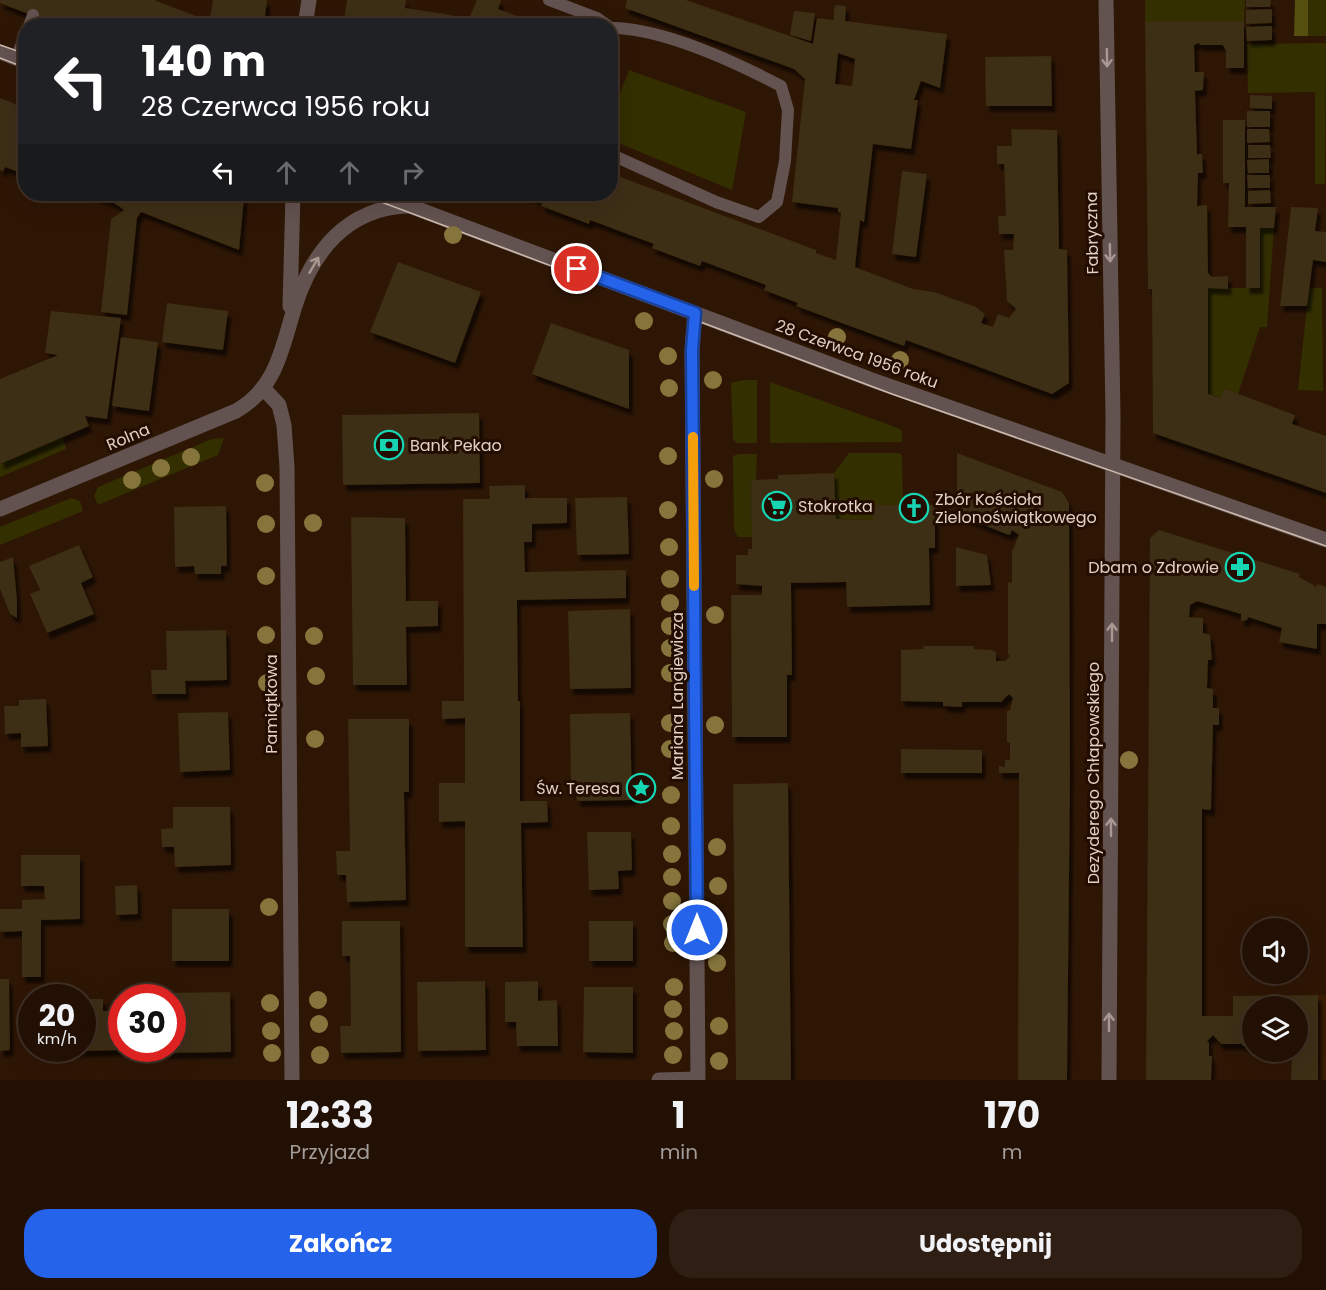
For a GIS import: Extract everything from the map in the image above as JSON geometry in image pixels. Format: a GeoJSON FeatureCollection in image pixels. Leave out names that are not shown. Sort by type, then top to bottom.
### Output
{"type":"FeatureCollection","features":[{"type":"Feature","properties":{"kind":"street"},"geometry":{"type":"LineString","coordinates":[[306,18],[309,0]]}},
{"type":"Feature","properties":{"kind":"street","name":"Fabryczna"},"geometry":{"type":"LineString","coordinates":[[1106,0],[1113,466]]}},
{"type":"Feature","properties":{"kind":"street"},"geometry":{"type":"LineString","coordinates":[[0,52],[18,59]]}},
{"type":"Feature","properties":{"kind":"street"},"geometry":{"type":"LineString","coordinates":[[285,339],[291,301],[293,201]]}},
{"type":"Feature","properties":{"kind":"street","name":"28 Czerwca 1956 roku"},"geometry":{"type":"LineString","coordinates":[[397,201],[872,380],[1326,540]]}},
{"type":"Feature","properties":{"kind":"street"},"geometry":{"type":"LineString","coordinates":[[264,389],[278,362],[304,283],[314,262],[327,244],[345,227],[364,215],[380,209],[410,206]]}},
{"type":"Feature","properties":{"kind":"street","name":"Mariana Langiewicza"},"geometry":{"type":"LineString","coordinates":[[695,313],[692,350],[698,1080]]}},
{"type":"Feature","properties":{"kind":"street","name":"Rolna"},"geometry":{"type":"LineString","coordinates":[[0,509],[236,411],[249,404],[264,389]]}},
{"type":"Feature","properties":{"kind":"street","name":"Pamiątkowa"},"geometry":{"type":"LineString","coordinates":[[264,389],[279,405],[284,425],[287,467],[292,1080]]}},
{"type":"Feature","properties":{"kind":"street","name":"Dezyderego Chłapowskiego"},"geometry":{"type":"LineString","coordinates":[[1109,1080],[1113,466]]}},
{"type":"Feature","properties":{"kind":"street"},"geometry":{"type":"LineString","coordinates":[[659,1080],[698,1080]]}},
{"type":"Feature","properties":{"kind":"lane"},"geometry":{"type":"LineString","coordinates":[[549,0],[597,18]]}},
{"type":"Feature","properties":{"kind":"lane"},"geometry":{"type":"LineString","coordinates":[[618,28],[634,28],[694,47],[745,68],[781,86],[788,110],[785,161],[777,202],[759,217],[716,202],[618,158]]}},
{"type":"Feature","properties":{"kind":"shaded area"},"geometry":{"type":"Polygon","coordinates":[[[1145,0],[1245,0],[1244,22],[1145,22],[1145,0]]]}},
{"type":"Feature","properties":{"kind":"shaded area"},"geometry":{"type":"Polygon","coordinates":[[[1295,0],[1308,0],[1308,36],[1294,36],[1295,0]]]}},
{"type":"Feature","properties":{"kind":"shaded area"},"geometry":{"type":"Polygon","coordinates":[[[1308,0],[1326,0],[1326,36],[1308,36],[1308,0]]]}},
{"type":"Feature","properties":{"kind":"shaded area"},"geometry":{"type":"Polygon","coordinates":[[[1326,43],[1325,184],[1315,184],[1315,92],[1248,93],[1247,44],[1326,43]]]}},
{"type":"Feature","properties":{"kind":"shaded area"},"geometry":{"type":"Polygon","coordinates":[[[629,70],[746,112],[732,190],[618,143],[618,98],[629,70]]]}},
{"type":"Feature","properties":{"kind":"shaded area"},"geometry":{"type":"Polygon","coordinates":[[[1260,228],[1274,228],[1267,327],[1260,327],[1238,394],[1225,389],[1220,398],[1208,394],[1208,288],[1260,288],[1260,228]]]}},
{"type":"Feature","properties":{"kind":"shaded area"},"geometry":{"type":"Polygon","coordinates":[[[1309,288],[1322,288],[1323,391],[1298,390],[1309,288]]]}},
{"type":"Feature","properties":{"kind":"shaded area"},"geometry":{"type":"Polygon","coordinates":[[[757,380],[757,443],[736,443],[733,439],[731,383],[757,380]]]}},
{"type":"Feature","properties":{"kind":"shaded area"},"geometry":{"type":"Polygon","coordinates":[[[770,382],[898,428],[902,431],[902,442],[770,443],[770,382]]]}},
{"type":"Feature","properties":{"kind":"shaded area"},"geometry":{"type":"Polygon","coordinates":[[[63,437],[66,449],[0,477],[0,464],[63,437]]]}},
{"type":"Feature","properties":{"kind":"shaded area"},"geometry":{"type":"Polygon","coordinates":[[[224,438],[218,455],[98,505],[94,496],[98,487],[212,439],[224,438]]]}},
{"type":"Feature","properties":{"kind":"shaded area"},"geometry":{"type":"Polygon","coordinates":[[[849,453],[899,453],[902,455],[903,505],[874,505],[873,520],[836,519],[834,473],[849,453]]]}},
{"type":"Feature","properties":{"kind":"shaded area"},"geometry":{"type":"Polygon","coordinates":[[[757,454],[756,480],[751,481],[752,537],[738,537],[734,529],[733,456],[757,454]]]}},
{"type":"Feature","properties":{"kind":"shaded area"},"geometry":{"type":"Polygon","coordinates":[[[71,498],[80,501],[83,511],[0,545],[0,527],[71,498]]]}},
{"type":"Feature","properties":{"kind":"shaded area"},"geometry":{"type":"Polygon","coordinates":[[[1318,995],[1326,995],[1326,1080],[1318,1080],[1318,995]]]}},
{"type":"Feature","properties":{"kind":"building"},"geometry":{"type":"Polygon","coordinates":[[[0,0],[154,0],[196,16],[195,18],[38,18],[0,3],[0,0]]]}},
{"type":"Feature","properties":{"kind":"building"},"geometry":{"type":"Polygon","coordinates":[[[213,0],[267,0],[265,18],[210,18],[213,0]]]}},
{"type":"Feature","properties":{"kind":"building"},"geometry":{"type":"Polygon","coordinates":[[[347,0],[406,0],[405,8],[452,15],[452,18],[344,18],[347,0]]]}},
{"type":"Feature","properties":{"kind":"building"},"geometry":{"type":"Polygon","coordinates":[[[477,0],[501,0],[498,9],[522,18],[482,18],[470,16],[477,0]]]}},
{"type":"Feature","properties":{"kind":"building"},"geometry":{"type":"Polygon","coordinates":[[[627,0],[686,0],[813,44],[817,18],[834,20],[836,5],[846,6],[845,21],[947,34],[940,88],[921,81],[914,100],[918,100],[911,149],[873,144],[864,222],[860,220],[855,267],[913,289],[934,292],[976,307],[985,314],[981,323],[993,327],[998,314],[1009,318],[1016,309],[1007,301],[1004,250],[1013,250],[1014,234],[999,234],[998,216],[1006,216],[1004,164],[997,164],[997,146],[1012,146],[1011,129],[1057,130],[1059,249],[1067,250],[1069,383],[1052,394],[906,340],[904,346],[796,306],[798,303],[764,290],[766,285],[702,261],[700,266],[652,248],[654,244],[590,220],[589,224],[541,206],[543,201],[618,201],[618,176],[816,250],[816,253],[836,260],[841,213],[838,212],[838,208],[792,202],[805,79],[794,69],[625,8],[627,0]],[[838,53],[835,84],[852,86],[855,59],[838,53]]]}},
{"type":"Feature","properties":{"kind":"building"},"geometry":{"type":"Polygon","coordinates":[[[1246,0],[1271,0],[1270,7],[1246,7],[1246,0]]]}},
{"type":"Feature","properties":{"kind":"building"},"geometry":{"type":"Polygon","coordinates":[[[1272,9],[1272,23],[1246,24],[1246,10],[1272,9]]]}},
{"type":"Feature","properties":{"kind":"building"},"geometry":{"type":"Polygon","coordinates":[[[794,11],[815,13],[811,41],[790,35],[794,11]]]}},
{"type":"Feature","properties":{"kind":"building"},"geometry":{"type":"Polygon","coordinates":[[[1145,22],[1244,22],[1244,68],[1226,68],[1226,51],[1223,45],[1200,45],[1199,43],[1194,45],[1195,72],[1204,72],[1203,90],[1195,91],[1197,154],[1202,154],[1203,173],[1198,173],[1197,206],[1207,205],[1208,273],[1212,277],[1228,276],[1228,289],[1208,288],[1208,394],[1220,398],[1225,389],[1295,415],[1292,424],[1326,436],[1326,493],[1153,433],[1152,289],[1148,289],[1145,22]]]}},
{"type":"Feature","properties":{"kind":"building"},"geometry":{"type":"Polygon","coordinates":[[[1272,26],[1272,40],[1247,41],[1246,27],[1272,26]]]}},
{"type":"Feature","properties":{"kind":"building"},"geometry":{"type":"Polygon","coordinates":[[[1051,56],[1052,106],[986,106],[985,57],[1051,56]]]}},
{"type":"Feature","properties":{"kind":"building"},"geometry":{"type":"Polygon","coordinates":[[[1250,95],[1272,96],[1272,109],[1250,108],[1250,95]]]}},
{"type":"Feature","properties":{"kind":"building"},"geometry":{"type":"Polygon","coordinates":[[[0,98],[18,105],[18,172],[5,167],[3,171],[0,170],[0,98]]]}},
{"type":"Feature","properties":{"kind":"building"},"geometry":{"type":"Polygon","coordinates":[[[1247,111],[1270,111],[1270,127],[1247,127],[1247,111]]]}},
{"type":"Feature","properties":{"kind":"building"},"geometry":{"type":"Polygon","coordinates":[[[1223,120],[1245,120],[1245,207],[1276,207],[1274,228],[1260,228],[1260,288],[1246,288],[1246,227],[1228,227],[1229,183],[1223,183],[1223,120]]]}},
{"type":"Feature","properties":{"kind":"building"},"geometry":{"type":"Polygon","coordinates":[[[1247,129],[1269,129],[1270,142],[1247,143],[1247,129]]]}},
{"type":"Feature","properties":{"kind":"building"},"geometry":{"type":"Polygon","coordinates":[[[1248,145],[1270,145],[1271,158],[1248,158],[1248,145]]]}},
{"type":"Feature","properties":{"kind":"building"},"geometry":{"type":"Polygon","coordinates":[[[1269,159],[1269,173],[1248,173],[1247,160],[1269,159]]]}},
{"type":"Feature","properties":{"kind":"building"},"geometry":{"type":"Polygon","coordinates":[[[902,171],[927,174],[916,257],[892,254],[902,171]]]}},
{"type":"Feature","properties":{"kind":"building"},"geometry":{"type":"Polygon","coordinates":[[[1247,175],[1270,175],[1270,188],[1248,188],[1247,175]]]}},
{"type":"Feature","properties":{"kind":"building"},"geometry":{"type":"Polygon","coordinates":[[[1270,190],[1271,203],[1248,204],[1248,191],[1270,190]]]}},
{"type":"Feature","properties":{"kind":"building"},"geometry":{"type":"Polygon","coordinates":[[[108,201],[244,201],[239,250],[141,212],[137,218],[127,315],[101,312],[111,219],[124,210],[108,201]]]}},
{"type":"Feature","properties":{"kind":"building"},"geometry":{"type":"Polygon","coordinates":[[[1291,207],[1318,208],[1315,231],[1326,232],[1326,262],[1313,260],[1307,306],[1280,306],[1291,207]]]}},
{"type":"Feature","properties":{"kind":"building"},"geometry":{"type":"Polygon","coordinates":[[[398,262],[481,292],[455,363],[370,332],[398,262]]]}},
{"type":"Feature","properties":{"kind":"building"},"geometry":{"type":"Polygon","coordinates":[[[167,303],[228,311],[223,350],[162,342],[167,303]]]}},
{"type":"Feature","properties":{"kind":"building"},"geometry":{"type":"Polygon","coordinates":[[[51,311],[121,318],[107,419],[85,416],[89,426],[0,464],[0,379],[58,355],[45,353],[51,311]]]}},
{"type":"Feature","properties":{"kind":"building"},"geometry":{"type":"Polygon","coordinates":[[[551,323],[629,350],[629,409],[532,374],[551,323]]]}},
{"type":"Feature","properties":{"kind":"building"},"geometry":{"type":"Polygon","coordinates":[[[121,337],[158,342],[149,411],[112,406],[121,337]]]}},
{"type":"Feature","properties":{"kind":"building"},"geometry":{"type":"Polygon","coordinates":[[[479,413],[480,483],[343,485],[342,415],[479,413]]]}},
{"type":"Feature","properties":{"kind":"building"},"geometry":{"type":"Polygon","coordinates":[[[957,453],[1062,492],[1069,503],[1070,774],[1067,1080],[1018,1080],[1019,773],[999,773],[999,766],[1005,767],[1005,760],[1010,760],[1010,743],[1007,742],[1007,711],[1010,710],[1013,698],[1009,694],[1001,702],[962,702],[962,707],[943,706],[943,702],[901,701],[901,650],[924,649],[923,646],[974,646],[974,649],[996,652],[996,661],[1005,661],[1010,656],[1008,654],[1008,582],[1012,583],[1012,551],[1019,535],[1012,530],[1010,535],[1006,534],[957,514],[957,453]]]}},
{"type":"Feature","properties":{"kind":"building"},"geometry":{"type":"Polygon","coordinates":[[[834,473],[836,519],[873,520],[873,505],[935,505],[935,548],[929,548],[930,605],[847,607],[846,582],[791,583],[792,675],[787,675],[787,737],[732,737],[731,595],[762,595],[762,586],[736,584],[736,555],[748,555],[748,549],[752,549],[751,480],[778,479],[778,475],[834,473]]]}},
{"type":"Feature","properties":{"kind":"building"},"geometry":{"type":"Polygon","coordinates":[[[525,485],[525,498],[567,498],[567,523],[532,524],[532,542],[524,542],[525,572],[626,570],[626,598],[517,600],[520,801],[547,801],[548,822],[521,823],[523,947],[465,947],[465,821],[439,822],[439,783],[465,783],[465,718],[442,719],[442,701],[464,701],[463,499],[490,499],[489,486],[525,485]]]}},
{"type":"Feature","properties":{"kind":"building"},"geometry":{"type":"Polygon","coordinates":[[[627,497],[629,554],[577,555],[575,498],[627,497]]]}},
{"type":"Feature","properties":{"kind":"building"},"geometry":{"type":"Polygon","coordinates":[[[226,506],[227,566],[221,566],[221,574],[195,574],[194,566],[175,567],[174,507],[226,506]]]}},
{"type":"Feature","properties":{"kind":"building"},"geometry":{"type":"Polygon","coordinates":[[[351,517],[405,518],[406,601],[438,601],[438,626],[406,627],[407,685],[353,685],[351,517]]]}},
{"type":"Feature","properties":{"kind":"building"},"geometry":{"type":"Polygon","coordinates":[[[1159,530],[1300,574],[1299,577],[1317,587],[1317,584],[1326,587],[1326,624],[1317,624],[1317,649],[1279,642],[1282,628],[1248,617],[1247,620],[1241,621],[1241,614],[1197,601],[1190,605],[1189,617],[1203,618],[1203,633],[1210,635],[1212,660],[1208,660],[1207,688],[1213,689],[1213,708],[1219,708],[1219,725],[1213,725],[1211,810],[1202,809],[1202,1016],[1233,1016],[1233,996],[1318,995],[1318,1080],[1291,1080],[1292,1062],[1308,1062],[1308,996],[1242,996],[1242,1044],[1221,1044],[1213,1035],[1207,1041],[1209,1056],[1212,1056],[1211,1080],[1146,1080],[1150,538],[1159,530]]]}},
{"type":"Feature","properties":{"kind":"building"},"geometry":{"type":"Polygon","coordinates":[[[79,545],[93,577],[81,583],[94,614],[47,633],[30,594],[40,590],[29,566],[79,545]]]}},
{"type":"Feature","properties":{"kind":"building"},"geometry":{"type":"Polygon","coordinates":[[[956,547],[987,555],[991,585],[956,586],[956,547]]]}},
{"type":"Feature","properties":{"kind":"building"},"geometry":{"type":"Polygon","coordinates":[[[13,557],[17,618],[10,614],[0,589],[0,562],[13,557]]]}},
{"type":"Feature","properties":{"kind":"building"},"geometry":{"type":"Polygon","coordinates":[[[630,609],[631,688],[570,689],[568,611],[630,609]]]}},
{"type":"Feature","properties":{"kind":"building"},"geometry":{"type":"Polygon","coordinates":[[[226,630],[227,680],[185,681],[186,694],[152,694],[151,670],[167,670],[166,631],[226,630]]]}},
{"type":"Feature","properties":{"kind":"building"},"geometry":{"type":"Polygon","coordinates":[[[46,699],[48,746],[21,747],[21,733],[5,734],[4,706],[19,706],[19,700],[46,699]]]}},
{"type":"Feature","properties":{"kind":"building"},"geometry":{"type":"Polygon","coordinates":[[[228,712],[230,770],[180,772],[178,713],[228,712]]]}},
{"type":"Feature","properties":{"kind":"building"},"geometry":{"type":"Polygon","coordinates":[[[630,713],[632,800],[577,801],[576,793],[571,793],[570,714],[630,713]]]}},
{"type":"Feature","properties":{"kind":"building"},"geometry":{"type":"Polygon","coordinates":[[[348,719],[409,719],[409,792],[404,792],[406,900],[347,902],[346,875],[337,875],[336,851],[350,851],[348,719]]]}},
{"type":"Feature","properties":{"kind":"building"},"geometry":{"type":"Polygon","coordinates":[[[901,749],[982,750],[982,773],[901,773],[901,749]]]}},
{"type":"Feature","properties":{"kind":"building"},"geometry":{"type":"Polygon","coordinates":[[[788,783],[791,1080],[736,1080],[733,784],[788,783]]]}},
{"type":"Feature","properties":{"kind":"building"},"geometry":{"type":"Polygon","coordinates":[[[173,807],[230,807],[231,865],[175,867],[174,847],[162,847],[161,829],[173,828],[173,807]]]}},
{"type":"Feature","properties":{"kind":"building"},"geometry":{"type":"Polygon","coordinates":[[[587,832],[631,832],[632,870],[618,871],[619,889],[589,890],[587,832]]]}},
{"type":"Feature","properties":{"kind":"building"},"geometry":{"type":"Polygon","coordinates":[[[21,855],[80,855],[80,919],[41,920],[41,977],[22,977],[22,931],[0,932],[0,909],[22,909],[22,900],[45,899],[44,886],[21,886],[21,855]]]}},
{"type":"Feature","properties":{"kind":"building"},"geometry":{"type":"Polygon","coordinates":[[[137,885],[138,914],[116,915],[115,886],[137,885]]]}},
{"type":"Feature","properties":{"kind":"building"},"geometry":{"type":"Polygon","coordinates":[[[172,909],[229,909],[229,961],[172,961],[172,909]]]}},
{"type":"Feature","properties":{"kind":"building"},"geometry":{"type":"Polygon","coordinates":[[[342,921],[400,921],[401,1052],[341,1053],[340,1026],[351,1026],[350,956],[342,956],[342,921]]]}},
{"type":"Feature","properties":{"kind":"building"},"geometry":{"type":"Polygon","coordinates":[[[589,921],[633,921],[633,961],[589,961],[589,921]]]}},
{"type":"Feature","properties":{"kind":"building"},"geometry":{"type":"Polygon","coordinates":[[[0,979],[9,979],[10,1050],[0,1051],[0,979]]]}},
{"type":"Feature","properties":{"kind":"building"},"geometry":{"type":"Polygon","coordinates":[[[485,981],[486,1050],[418,1051],[417,982],[485,981]]]}},
{"type":"Feature","properties":{"kind":"building"},"geometry":{"type":"Polygon","coordinates":[[[538,981],[538,1001],[557,1000],[558,1046],[517,1046],[516,1022],[505,1022],[505,982],[538,981]]]}},
{"type":"Feature","properties":{"kind":"building"},"geometry":{"type":"Polygon","coordinates":[[[584,987],[633,987],[633,1053],[583,1052],[584,987]]]}},
{"type":"Feature","properties":{"kind":"building"},"geometry":{"type":"Polygon","coordinates":[[[230,992],[231,1052],[186,1053],[186,993],[230,992]]]}},
{"type":"Feature","properties":{"kind":"building"},"geometry":{"type":"Polygon","coordinates":[[[96,999],[103,999],[103,1011],[108,1011],[108,1050],[96,1051],[96,999]]]}},
{"type":"Feature","properties":{"kind":"tram line"},"geometry":{"type":"LineString","coordinates":[[0,45],[18,51]]}},
{"type":"Feature","properties":{"kind":"tram line"},"geometry":{"type":"LineString","coordinates":[[0,58],[18,65]]}},
{"type":"Feature","properties":{"kind":"tram line"},"geometry":{"type":"LineString","coordinates":[[379,201],[892,394],[1326,546]]}},
{"type":"Feature","properties":{"kind":"slow traffic"},"geometry":{"type":"LineString","coordinates":[[693,437],[694,586]]}},
{"type":"Feature","properties":{"kind":"place","name":"Bank Pekao"},"geometry":{"type":"Point","coordinates":[389,445]}},
{"type":"Feature","properties":{"kind":"place","name":"Stokrotka"},"geometry":{"type":"Point","coordinates":[777,506]}},
{"type":"Feature","properties":{"kind":"place","name":"Zbór Kościoła Zielonoświątkowego"},"geometry":{"type":"Point","coordinates":[914,508]}},
{"type":"Feature","properties":{"kind":"place","name":"Dbam o Zdrowie"},"geometry":{"type":"Point","coordinates":[1240,567]}},
{"type":"Feature","properties":{"kind":"place","name":"Św. Teresa"},"geometry":{"type":"Point","coordinates":[641,788]}},
{"type":"Feature","properties":{"kind":"route"},"geometry":{"type":"LineString","coordinates":[[577,269],[695,313],[692,350],[697,930]]}}]}
